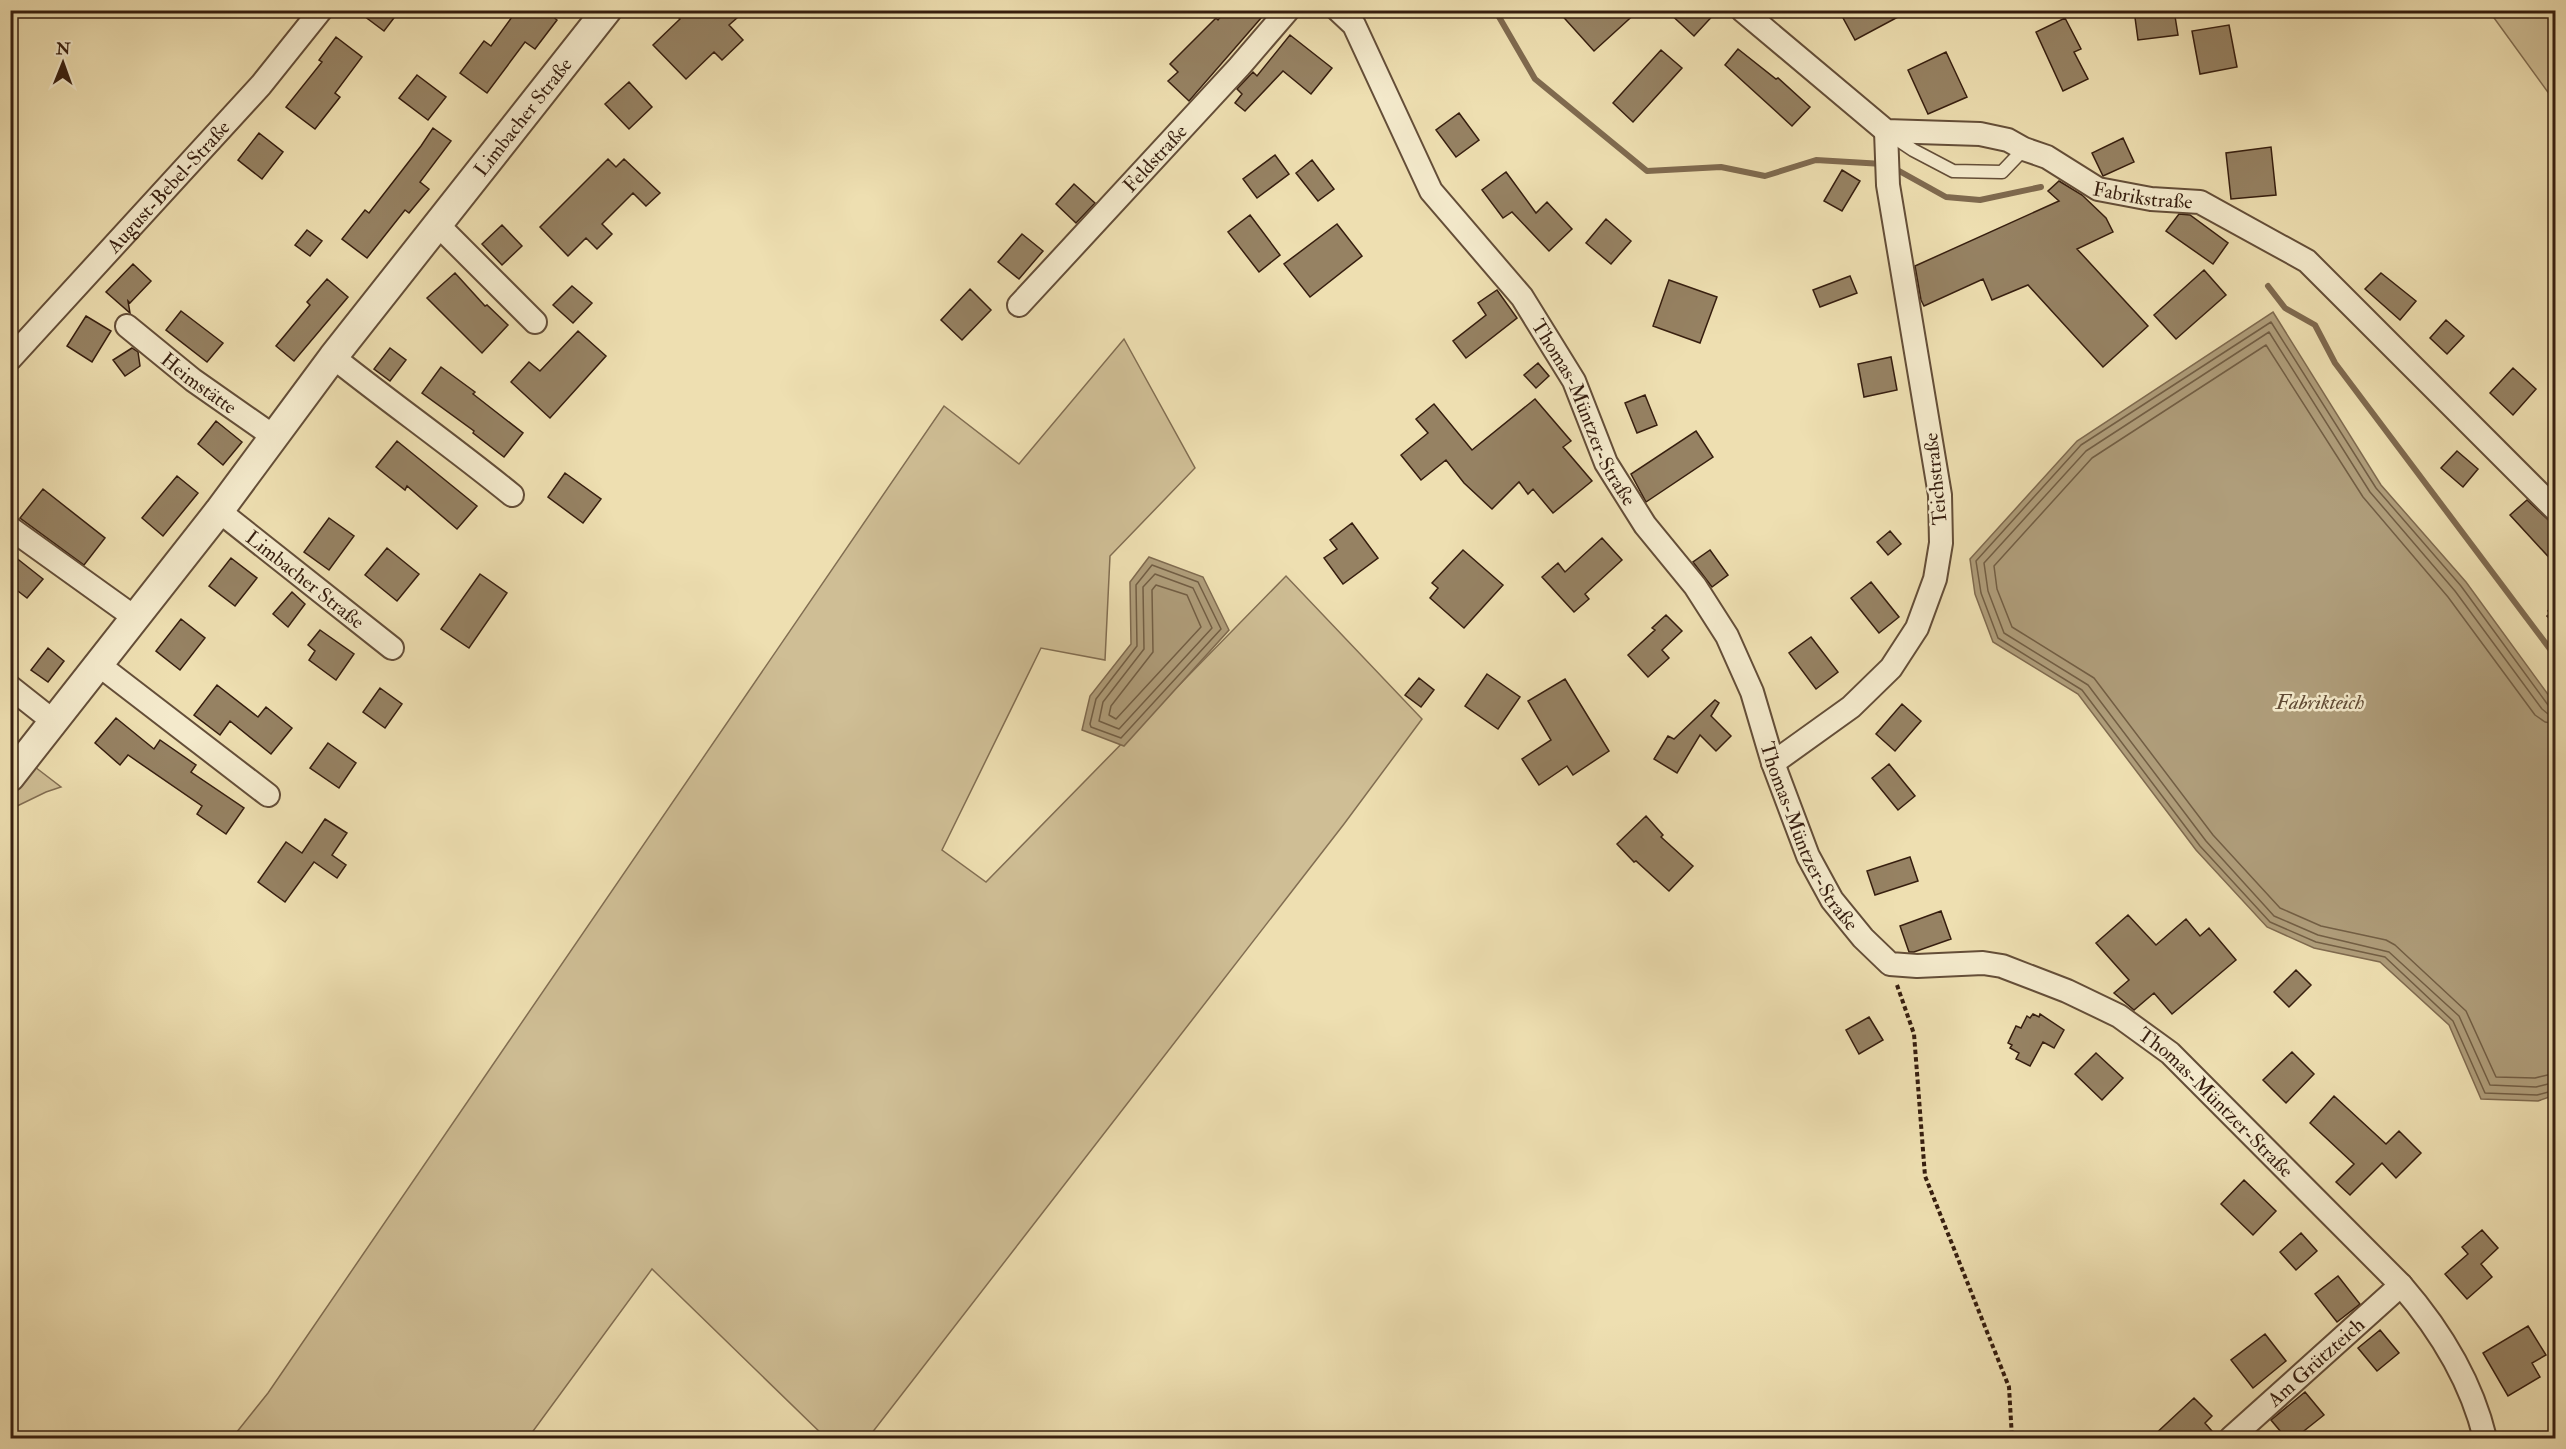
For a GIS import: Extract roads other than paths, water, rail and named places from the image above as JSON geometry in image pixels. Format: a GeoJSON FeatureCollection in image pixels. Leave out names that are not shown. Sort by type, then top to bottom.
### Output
{"type":"FeatureCollection","features":[{"type":"Feature","properties":{"kind":"street","name":"August-Bebel-Straße"},"geometry":{"type":"LineString","coordinates":[[10,359],[261,85],[321,10]]}},
{"type":"Feature","properties":{"kind":"street","name":"Limbacher Straße"},"geometry":{"type":"LineString","coordinates":[[10,777],[99,665],[134,616],[219,511],[333,357],[607,10]]}},
{"type":"Feature","properties":{"kind":"street","name":"Feldstraße"},"geometry":{"type":"LineString","coordinates":[[1019,304],[1239,67],[1288,10]]}},
{"type":"Feature","properties":{"kind":"street","name":"Thomas-Müntzer-Straße"},"geometry":{"type":"LineString","coordinates":[[1338,10],[1354,26],[1431,191],[1522,297],[1574,381],[1606,463],[1645,525],[1695,586],[1727,636],[1752,692],[1773,763],[1808,856],[1832,900],[1863,938],[1890,964],[1917,966],[1983,963],[2001,966],[2067,991],[2119,1017],[2170,1053],[2401,1285],[2427,1315],[2452,1355],[2478,1411],[2485,1438]]}},
{"type":"Feature","properties":{"kind":"street"},"geometry":{"type":"LineString","coordinates":[[1742,10],[1887,142]]}},
{"type":"Feature","properties":{"kind":"street","name":"Fabrikstraße"},"geometry":{"type":"LineString","coordinates":[[1887,142],[1980,134],[2008,140],[2024,149],[2047,157],[2098,189],[2151,199],[2200,202],[2307,261],[2556,510]]}},
{"type":"Feature","properties":{"kind":"street","name":"Teichstraße"},"geometry":{"type":"LineString","coordinates":[[1773,763],[1851,706],[1891,668],[1917,628],[1935,579],[1941,543],[1940,495],[1888,185],[1887,142]]}},
{"type":"Feature","properties":{"kind":"street"},"geometry":{"type":"LineString","coordinates":[[437,224],[536,322]]}},
{"type":"Feature","properties":{"kind":"street","name":"Heimstätte"},"geometry":{"type":"LineString","coordinates":[[127,326],[193,380],[273,436]]}},
{"type":"Feature","properties":{"kind":"street"},"geometry":{"type":"LineString","coordinates":[[333,357],[512,495]]}},
{"type":"Feature","properties":{"kind":"street","name":"Limbacher Straße"},"geometry":{"type":"LineString","coordinates":[[219,511],[392,648]]}},
{"type":"Feature","properties":{"kind":"street"},"geometry":{"type":"LineString","coordinates":[[10,528],[134,616]]}},
{"type":"Feature","properties":{"kind":"street"},"geometry":{"type":"LineString","coordinates":[[99,665],[268,795]]}},
{"type":"Feature","properties":{"kind":"street"},"geometry":{"type":"LineString","coordinates":[[10,687],[53,721]]}},
{"type":"Feature","properties":{"kind":"street","name":"Am Grützteich"},"geometry":{"type":"LineString","coordinates":[[2231,1438],[2401,1285]]}},
{"type":"Feature","properties":{"kind":"lane"},"geometry":{"type":"LineString","coordinates":[[1887,142],[1913,150],[1953,171],[2002,172],[2024,149]]}},
{"type":"Feature","properties":{"kind":"water","name":"Fabrikteich"},"geometry":{"type":"Polygon","coordinates":[[[2273,312],[2381,485],[2466,582],[2555,704],[2555,1095],[2538,1101],[2481,1099],[2449,1025],[2380,962],[2314,948],[2267,927],[2196,850],[2078,694],[1993,642],[1975,594],[1970,559],[2077,441],[2273,312]]]}},
{"type":"Feature","properties":{"kind":"water"},"geometry":{"type":"Polygon","coordinates":[[[1149,557],[1203,577],[1229,630],[1124,746],[1082,730],[1090,696],[1131,644],[1130,582],[1149,557]]]}},
{"type":"Feature","properties":{"kind":"waterway"},"geometry":{"type":"LineString","coordinates":[[1495,10],[1535,79],[1647,171],[1721,167],[1765,176],[1816,160],[1883,164]]}},
{"type":"Feature","properties":{"kind":"waterway"},"geometry":{"type":"LineString","coordinates":[[1892,167],[1946,197],[1980,200],[2041,187]]}},
{"type":"Feature","properties":{"kind":"waterway"},"geometry":{"type":"LineString","coordinates":[[2268,286],[2285,308],[2315,325],[2335,363],[2556,657]]}}]}
